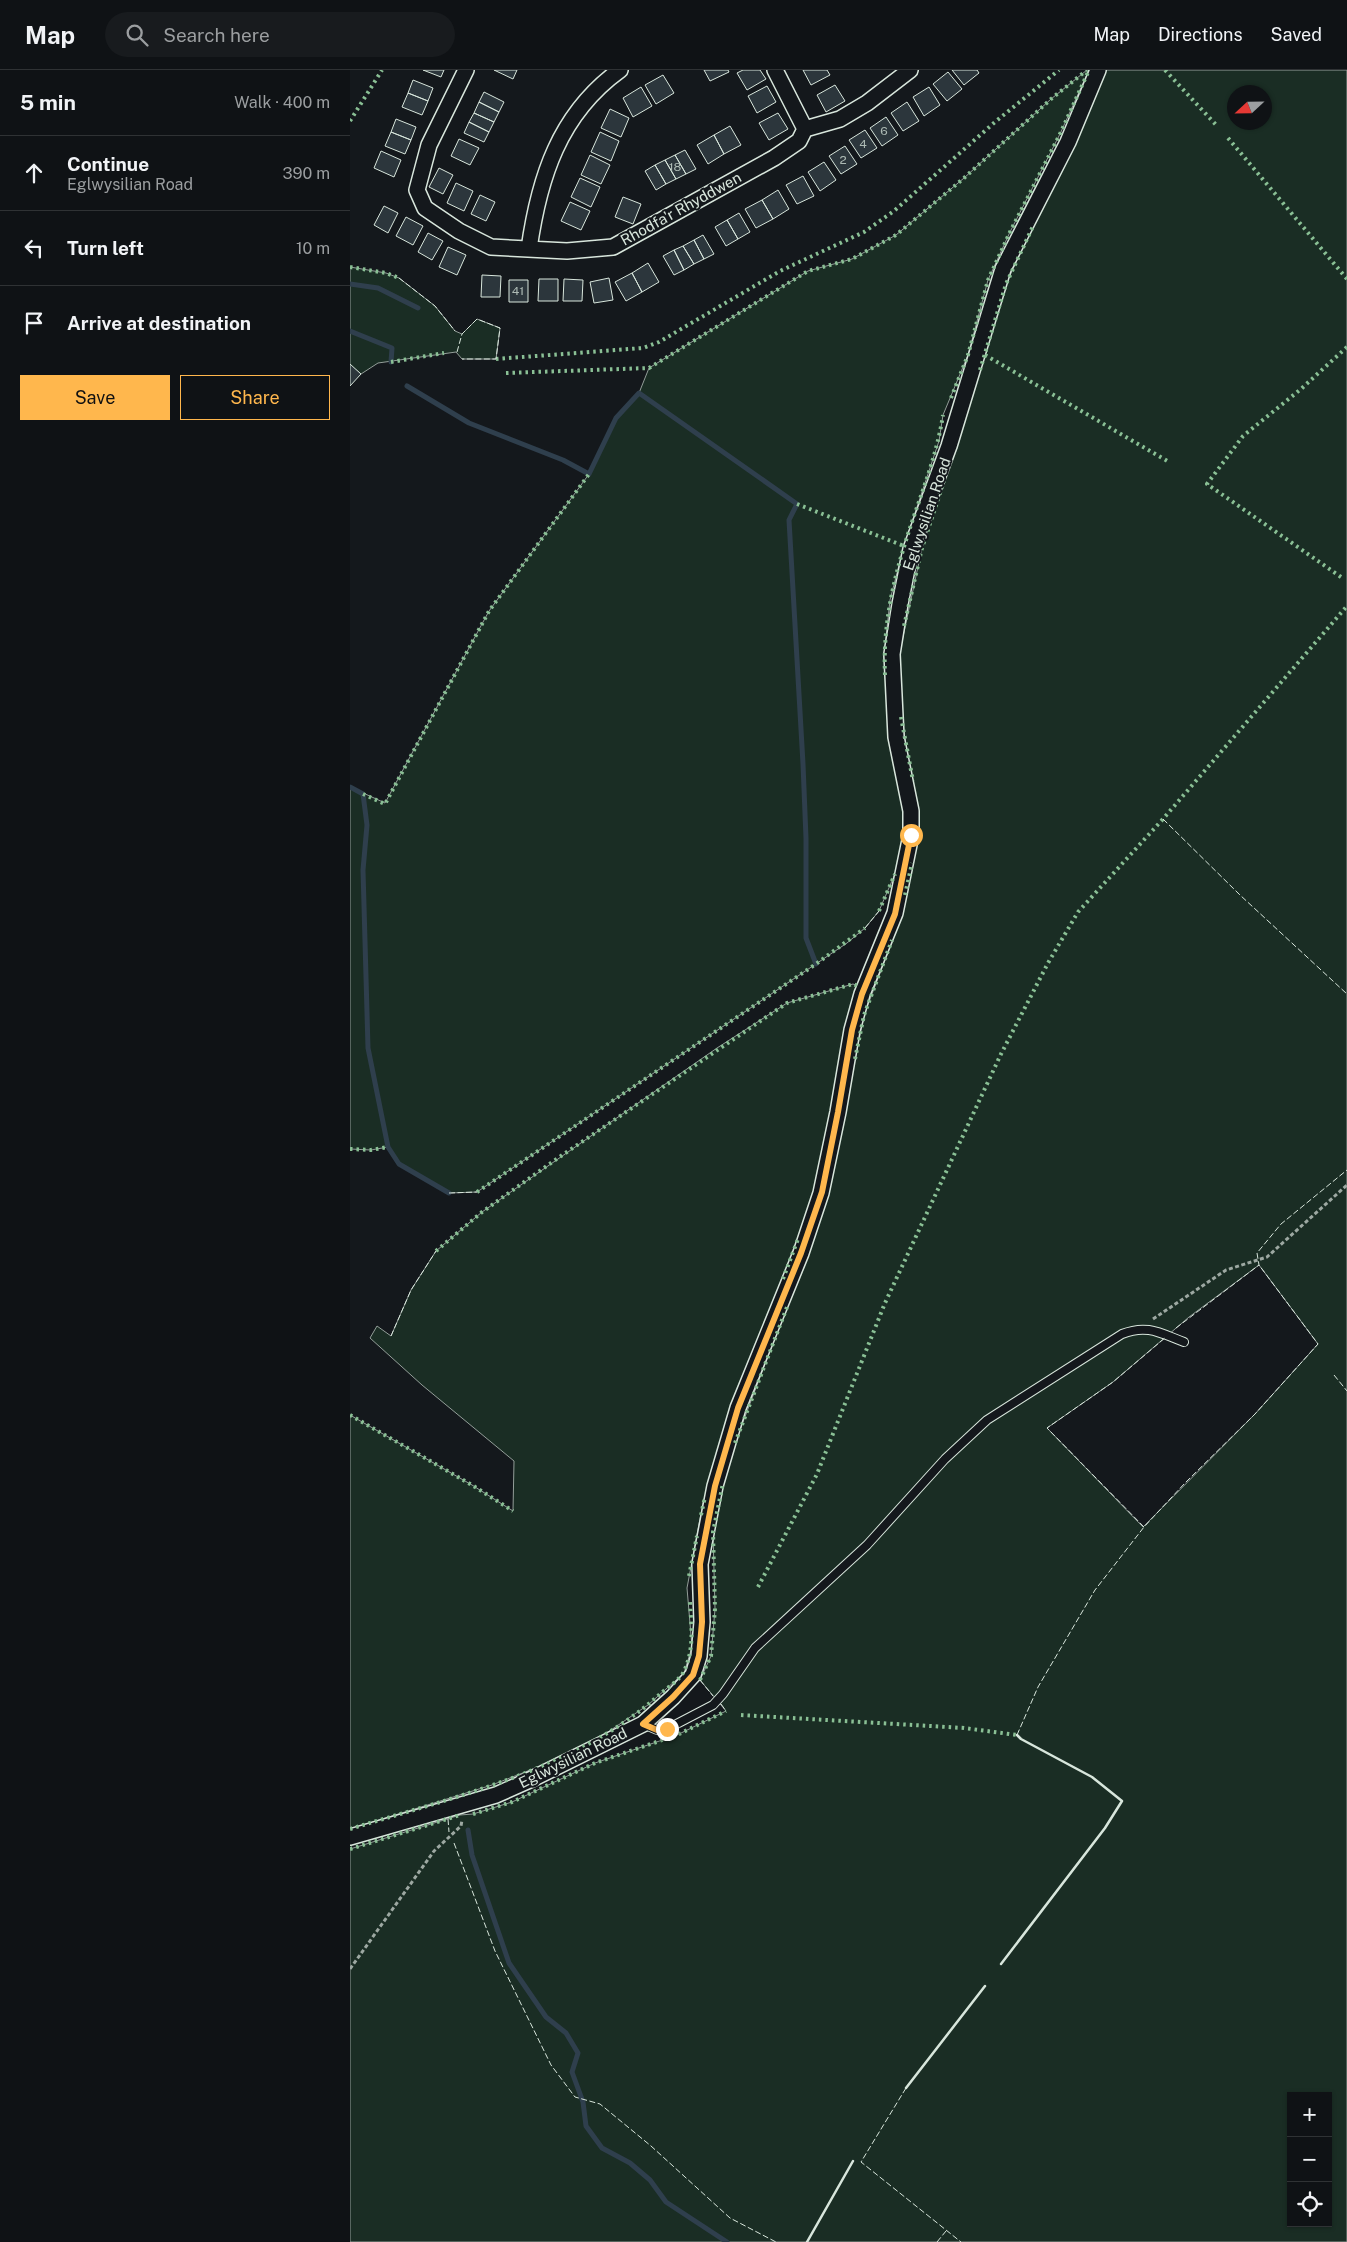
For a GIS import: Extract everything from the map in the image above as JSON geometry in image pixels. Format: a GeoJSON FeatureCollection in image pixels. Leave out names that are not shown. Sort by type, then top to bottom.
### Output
{"type":"FeatureCollection","features":[{"type":"Feature","properties":{"kind":"street","name":"Rhodfa'r Rhyddwen"},"geometry":{"type":"LineString","coordinates":[[466,70],[430,145],[417,190],[425,208],[459,231],[491,247],[567,251],[613,247],[783,153],[799,141],[805,129]]}},
{"type":"Feature","properties":{"kind":"street"},"geometry":{"type":"LineString","coordinates":[[529,249],[535,206],[547,164],[573,116],[601,84],[620,70]]}},
{"type":"Feature","properties":{"kind":"street"},"geometry":{"type":"LineString","coordinates":[[775,70],[805,129],[840,119],[867,103],[910,70]]}},
{"type":"Feature","properties":{"kind":"street","name":"Eglwysilian Road"},"geometry":{"type":"LineString","coordinates":[[350,1837],[496,1795],[532,1779],[643,1724],[673,1697],[693,1675],[699,1656],[702,1622],[700,1564],[715,1486],[738,1408],[801,1253],[822,1192],[852,1030],[862,994],[895,914],[911,835],[912,810],[896,737],[892,654],[912,549],[950,446],[1003,269],[1068,142],[1098,70]]}},
{"type":"Feature","properties":{"kind":"lane"},"geometry":{"type":"LineString","coordinates":[[643,1724],[657,1730],[667,1729],[713,1705],[723,1694],[755,1648],[867,1545],[945,1459],[987,1420],[1116,1338],[1138,1329],[1155,1331],[1184,1342]]}},
{"type":"Feature","properties":{"kind":"path"},"geometry":{"type":"LineString","coordinates":[[1138,1329],[1226,1270],[1267,1257],[1347,1185]]}},
{"type":"Feature","properties":{"kind":"path"},"geometry":{"type":"LineString","coordinates":[[350,1969],[434,1851],[461,1826],[467,1803]]}},
{"type":"Feature","properties":{"kind":"green space"},"geometry":{"type":"Polygon","coordinates":[[[1089,70],[1060,134],[988,280],[968,355],[943,415],[939,441],[904,546],[890,600],[884,656],[888,722],[905,816],[904,837],[898,867],[879,911],[865,928],[847,943],[477,1192],[449,1193],[399,1164],[388,1147],[371,1150],[350,1149],[350,787],[385,803],[489,611],[589,474],[616,418],[639,393],[649,368],[808,271],[852,259],[896,235],[964,178],[1051,99],[1089,70]]]}},
{"type":"Feature","properties":{"kind":"green space"},"geometry":{"type":"Polygon","coordinates":[[[1105,70],[1347,70],[1347,2242],[350,2242],[350,1849],[460,1815],[473,1814],[512,1802],[595,1763],[677,1735],[726,1711],[700,1680],[711,1656],[715,1609],[713,1532],[727,1464],[828,1193],[864,1015],[888,952],[909,882],[919,821],[900,710],[898,660],[922,548],[985,355],[1006,284],[1105,70]],[[1259,1265],[1189,1317],[1113,1382],[1047,1428],[1143,1527],[1255,1414],[1318,1344],[1259,1265]]]}},
{"type":"Feature","properties":{"kind":"green space"},"geometry":{"type":"Polygon","coordinates":[[[350,267],[386,273],[399,278],[435,306],[455,331],[462,334],[477,319],[500,328],[496,359],[462,359],[456,352],[378,363],[361,374],[350,365],[350,267]]]}},
{"type":"Feature","properties":{"kind":"green space"},"geometry":{"type":"Polygon","coordinates":[[[853,984],[860,987],[816,1193],[719,1450],[703,1503],[687,1588],[692,1647],[684,1673],[648,1705],[599,1738],[548,1763],[492,1785],[350,1829],[350,1415],[472,1485],[513,1511],[514,1461],[422,1385],[370,1338],[377,1326],[391,1336],[411,1290],[436,1251],[482,1212],[717,1048],[787,1003],[853,984]]]}},
{"type":"Feature","properties":{"kind":"building"},"geometry":{"type":"Polygon","coordinates":[[[423,70],[444,70],[441,77],[423,70]]]}},
{"type":"Feature","properties":{"kind":"building"},"geometry":{"type":"Polygon","coordinates":[[[494,70],[517,70],[513,79],[494,70]]]}},
{"type":"Feature","properties":{"kind":"building"},"geometry":{"type":"Polygon","coordinates":[[[704,70],[728,70],[729,72],[710,81],[704,70]]]}},
{"type":"Feature","properties":{"kind":"building"},"geometry":{"type":"Polygon","coordinates":[[[743,70],[760,70],[766,79],[747,90],[737,73],[743,70]]]}},
{"type":"Feature","properties":{"kind":"building"},"geometry":{"type":"Polygon","coordinates":[[[803,70],[827,70],[830,75],[811,85],[803,70]]]}},
{"type":"Feature","properties":{"kind":"building"},"geometry":{"type":"Polygon","coordinates":[[[952,70],[977,70],[979,73],[964,85],[952,70]]]}},
{"type":"Feature","properties":{"kind":"building"},"geometry":{"type":"Polygon","coordinates":[[[948,72],[962,89],[947,101],[933,84],[948,72]]]}},
{"type":"Feature","properties":{"kind":"building"},"geometry":{"type":"Polygon","coordinates":[[[663,75],[674,93],[656,104],[645,85],[663,75]]]}},
{"type":"Feature","properties":{"kind":"building"},"geometry":{"type":"Polygon","coordinates":[[[413,80],[433,88],[428,101],[408,93],[413,80]]]}},
{"type":"Feature","properties":{"kind":"building"},"geometry":{"type":"Polygon","coordinates":[[[835,85],[845,101],[826,112],[817,95],[835,85]]]}},
{"type":"Feature","properties":{"kind":"building"},"geometry":{"type":"Polygon","coordinates":[[[767,86],[776,102],[757,113],[748,96],[767,86]]]}},
{"type":"Feature","properties":{"kind":"building"},"geometry":{"type":"Polygon","coordinates":[[[641,87],[652,106],[633,117],[623,98],[641,87]]]}},
{"type":"Feature","properties":{"kind":"building"},"geometry":{"type":"Polygon","coordinates":[[[929,87],[940,105],[924,116],[913,97],[929,87]]]}},
{"type":"Feature","properties":{"kind":"building"},"geometry":{"type":"Polygon","coordinates":[[[484,92],[504,102],[499,112],[479,102],[484,92]]]}},
{"type":"Feature","properties":{"kind":"building"},"geometry":{"type":"Polygon","coordinates":[[[408,93],[428,101],[422,115],[402,107],[408,93]]]}},
{"type":"Feature","properties":{"kind":"building"},"geometry":{"type":"Polygon","coordinates":[[[479,102],[499,112],[494,122],[474,113],[479,102]]]}},
{"type":"Feature","properties":{"kind":"building"},"geometry":{"type":"Polygon","coordinates":[[[907,102],[919,121],[903,131],[891,113],[907,102]]]}},
{"type":"Feature","properties":{"kind":"building"},"geometry":{"type":"Polygon","coordinates":[[[610,109],[629,118],[621,137],[601,128],[610,109]]]}},
{"type":"Feature","properties":{"kind":"building"},"geometry":{"type":"Polygon","coordinates":[[[474,113],[494,122],[489,132],[469,122],[474,113]]]}},
{"type":"Feature","properties":{"kind":"building"},"geometry":{"type":"Polygon","coordinates":[[[778,113],[788,129],[769,140],[759,123],[778,113]]]}},
{"type":"Feature","properties":{"kind":"building"},"geometry":{"type":"Polygon","coordinates":[[[886,117],[898,135],[882,146],[870,128],[886,117]]]}},
{"type":"Feature","properties":{"kind":"building"},"geometry":{"type":"Polygon","coordinates":[[[396,119],[416,127],[411,140],[391,132],[396,119]]]}},
{"type":"Feature","properties":{"kind":"building"},"geometry":{"type":"Polygon","coordinates":[[[469,122],[489,132],[484,142],[464,133],[469,122]]]}},
{"type":"Feature","properties":{"kind":"building"},"geometry":{"type":"Polygon","coordinates":[[[730,126],[741,145],[724,154],[714,135],[730,126]]]}},
{"type":"Feature","properties":{"kind":"building"},"geometry":{"type":"Polygon","coordinates":[[[865,130],[877,148],[861,158],[849,140],[865,130]]]}},
{"type":"Feature","properties":{"kind":"building"},"geometry":{"type":"Polygon","coordinates":[[[391,132],[411,140],[405,154],[385,146],[391,132]]]}},
{"type":"Feature","properties":{"kind":"building"},"geometry":{"type":"Polygon","coordinates":[[[600,132],[619,141],[611,161],[591,152],[600,132]]]}},
{"type":"Feature","properties":{"kind":"building"},"geometry":{"type":"Polygon","coordinates":[[[714,135],[724,154],[708,164],[697,145],[714,135]]]}},
{"type":"Feature","properties":{"kind":"building"},"geometry":{"type":"Polygon","coordinates":[[[459,139],[479,148],[470,165],[451,156],[459,139]]]}},
{"type":"Feature","properties":{"kind":"building"},"geometry":{"type":"Polygon","coordinates":[[[845,146],[857,164],[841,174],[829,156],[845,146]]]}},
{"type":"Feature","properties":{"kind":"building"},"geometry":{"type":"Polygon","coordinates":[[[685,150],[696,169],[686,174],[675,155],[685,150]]]}},
{"type":"Feature","properties":{"kind":"building"},"geometry":{"type":"Polygon","coordinates":[[[381,151],[401,160],[394,177],[374,168],[381,151]]]}},
{"type":"Feature","properties":{"kind":"building"},"geometry":{"type":"Polygon","coordinates":[[[590,155],[610,165],[601,184],[581,175],[590,155]]]}},
{"type":"Feature","properties":{"kind":"building"},"geometry":{"type":"Polygon","coordinates":[[[675,155],[686,174],[676,179],[665,160],[675,155]]]}},
{"type":"Feature","properties":{"kind":"building"},"geometry":{"type":"Polygon","coordinates":[[[665,160],[676,179],[666,184],[655,165],[665,160]]]}},
{"type":"Feature","properties":{"kind":"building"},"geometry":{"type":"Polygon","coordinates":[[[824,162],[836,180],[820,191],[808,172],[824,162]]]}},
{"type":"Feature","properties":{"kind":"building"},"geometry":{"type":"Polygon","coordinates":[[[655,165],[666,184],[656,190],[645,171],[655,165]]]}},
{"type":"Feature","properties":{"kind":"building"},"geometry":{"type":"Polygon","coordinates":[[[439,168],[453,175],[443,194],[429,187],[439,168]]]}},
{"type":"Feature","properties":{"kind":"building"},"geometry":{"type":"Polygon","coordinates":[[[803,176],[814,196],[797,204],[786,185],[803,176]]]}},
{"type":"Feature","properties":{"kind":"building"},"geometry":{"type":"Polygon","coordinates":[[[580,178],[600,187],[591,207],[571,197],[580,178]]]}},
{"type":"Feature","properties":{"kind":"building"},"geometry":{"type":"Polygon","coordinates":[[[456,183],[473,191],[464,211],[447,203],[456,183]]]}},
{"type":"Feature","properties":{"kind":"building"},"geometry":{"type":"Polygon","coordinates":[[[778,190],[789,209],[773,219],[762,200],[778,190]]]}},
{"type":"Feature","properties":{"kind":"building"},"geometry":{"type":"Polygon","coordinates":[[[480,195],[495,202],[486,221],[471,214],[480,195]]]}},
{"type":"Feature","properties":{"kind":"building"},"geometry":{"type":"Polygon","coordinates":[[[623,197],[641,204],[633,224],[615,217],[623,197]]]}},
{"type":"Feature","properties":{"kind":"building"},"geometry":{"type":"Polygon","coordinates":[[[762,200],[773,219],[756,228],[745,209],[762,200]]]}},
{"type":"Feature","properties":{"kind":"building"},"geometry":{"type":"Polygon","coordinates":[[[570,202],[590,211],[581,230],[561,221],[570,202]]]}},
{"type":"Feature","properties":{"kind":"building"},"geometry":{"type":"Polygon","coordinates":[[[384,206],[398,213],[388,233],[374,225],[384,206]]]}},
{"type":"Feature","properties":{"kind":"building"},"geometry":{"type":"Polygon","coordinates":[[[739,213],[750,232],[738,239],[727,220],[739,213]]]}},
{"type":"Feature","properties":{"kind":"building"},"geometry":{"type":"Polygon","coordinates":[[[406,217],[423,226],[413,245],[396,236],[406,217]]]}},
{"type":"Feature","properties":{"kind":"building"},"geometry":{"type":"Polygon","coordinates":[[[727,220],[738,239],[726,246],[715,227],[727,220]]]}},
{"type":"Feature","properties":{"kind":"building"},"geometry":{"type":"Polygon","coordinates":[[[428,233],[443,241],[432,260],[418,252],[428,233]]]}},
{"type":"Feature","properties":{"kind":"building"},"geometry":{"type":"Polygon","coordinates":[[[703,235],[714,254],[704,259],[694,240],[703,235]]]}},
{"type":"Feature","properties":{"kind":"building"},"geometry":{"type":"Polygon","coordinates":[[[694,240],[704,259],[694,264],[683,246],[694,240]]]}},
{"type":"Feature","properties":{"kind":"building"},"geometry":{"type":"Polygon","coordinates":[[[683,246],[694,264],[684,270],[674,250],[683,246]]]}},
{"type":"Feature","properties":{"kind":"building"},"geometry":{"type":"Polygon","coordinates":[[[448,247],[466,255],[457,275],[439,267],[448,247]]]}},
{"type":"Feature","properties":{"kind":"building"},"geometry":{"type":"Polygon","coordinates":[[[674,250],[684,270],[674,275],[663,256],[674,250]]]}},
{"type":"Feature","properties":{"kind":"building"},"geometry":{"type":"Polygon","coordinates":[[[648,263],[659,282],[642,292],[632,273],[648,263]]]}},
{"type":"Feature","properties":{"kind":"building"},"geometry":{"type":"Polygon","coordinates":[[[632,273],[642,292],[626,301],[615,282],[632,273]]]}},
{"type":"Feature","properties":{"kind":"building"},"geometry":{"type":"Polygon","coordinates":[[[482,275],[501,276],[500,297],[481,297],[482,275]]]}},
{"type":"Feature","properties":{"kind":"building"},"geometry":{"type":"Polygon","coordinates":[[[609,278],[613,300],[594,303],[590,282],[609,278]]]}},
{"type":"Feature","properties":{"kind":"building"},"geometry":{"type":"Polygon","coordinates":[[[539,279],[558,279],[558,301],[538,301],[539,279]]]}},
{"type":"Feature","properties":{"kind":"building"},"geometry":{"type":"Polygon","coordinates":[[[564,279],[583,280],[582,301],[563,301],[564,279]]]}},
{"type":"Feature","properties":{"kind":"building"},"geometry":{"type":"Polygon","coordinates":[[[509,280],[528,280],[528,302],[509,302],[509,280]]]}},
{"type":"Feature","properties":{"kind":"building"},"geometry":{"type":"Polygon","coordinates":[[[350,364],[361,374],[350,386],[350,364]]]}},
{"type":"Feature","properties":{"kind":"waterway"},"geometry":{"type":"LineString","coordinates":[[350,284],[378,288],[418,308]]}},
{"type":"Feature","properties":{"kind":"waterway"},"geometry":{"type":"LineString","coordinates":[[350,331],[392,348],[391,362]]}},
{"type":"Feature","properties":{"kind":"waterway"},"geometry":{"type":"LineString","coordinates":[[407,386],[469,423],[563,460],[589,474],[616,418],[639,393],[797,504],[789,520],[803,764],[806,838],[806,938],[816,964]]}},
{"type":"Feature","properties":{"kind":"waterway"},"geometry":{"type":"LineString","coordinates":[[350,787],[363,794],[367,825],[363,870],[368,1048],[388,1147],[399,1164],[449,1193]]}},
{"type":"Feature","properties":{"kind":"waterway"},"geometry":{"type":"LineString","coordinates":[[468,1830],[472,1855],[509,1963],[546,2017],[566,2033],[578,2053],[572,2072],[583,2102],[586,2126],[602,2148],[630,2163],[650,2180],[666,2202],[727,2242]]}},
{"type":"Feature","properties":{"kind":"hedge"},"geometry":{"type":"LineString","coordinates":[[350,121],[382,70]]}},
{"type":"Feature","properties":{"kind":"hedge"},"geometry":{"type":"LineString","coordinates":[[496,359],[643,348],[659,342],[780,271],[864,232],[894,211],[995,122],[1059,70]]}},
{"type":"Feature","properties":{"kind":"hedge"},"geometry":{"type":"LineString","coordinates":[[506,373],[649,368],[808,271],[852,259],[896,235],[964,178],[1051,99],[1087,70]]}},
{"type":"Feature","properties":{"kind":"hedge"},"geometry":{"type":"LineString","coordinates":[[951,398],[968,355],[988,280],[1060,134],[1089,70]]}},
{"type":"Feature","properties":{"kind":"hedge"},"geometry":{"type":"LineString","coordinates":[[1165,70],[1218,127]]}},
{"type":"Feature","properties":{"kind":"hedge"},"geometry":{"type":"LineString","coordinates":[[1228,138],[1347,279]]}},
{"type":"Feature","properties":{"kind":"hedge"},"geometry":{"type":"LineString","coordinates":[[980,370],[1006,284],[1034,224]]}},
{"type":"Feature","properties":{"kind":"hedge"},"geometry":{"type":"LineString","coordinates":[[350,267],[386,273],[399,278]]}},
{"type":"Feature","properties":{"kind":"hedge"},"geometry":{"type":"LineString","coordinates":[[1341,577],[1207,484],[1243,436],[1301,389],[1347,347]]}},
{"type":"Feature","properties":{"kind":"hedge"},"geometry":{"type":"LineString","coordinates":[[391,362],[444,353]]}},
{"type":"Feature","properties":{"kind":"hedge"},"geometry":{"type":"LineString","coordinates":[[985,355],[1169,462]]}},
{"type":"Feature","properties":{"kind":"hedge"},"geometry":{"type":"LineString","coordinates":[[885,675],[885,642],[895,579],[931,465],[943,415]]}},
{"type":"Feature","properties":{"kind":"hedge"},"geometry":{"type":"LineString","coordinates":[[363,794],[385,804],[489,611],[589,474]]}},
{"type":"Feature","properties":{"kind":"hedge"},"geometry":{"type":"LineString","coordinates":[[904,626],[922,548],[944,481]]}},
{"type":"Feature","properties":{"kind":"hedge"},"geometry":{"type":"LineString","coordinates":[[797,504],[904,546]]}},
{"type":"Feature","properties":{"kind":"hedge"},"geometry":{"type":"LineString","coordinates":[[758,1587],[817,1474],[885,1303],[1001,1054],[1048,963],[1078,912],[1163,819],[1347,606]]}},
{"type":"Feature","properties":{"kind":"hedge"},"geometry":{"type":"LineString","coordinates":[[901,717],[913,781]]}},
{"type":"Feature","properties":{"kind":"hedge"},"geometry":{"type":"LineString","coordinates":[[905,895],[912,863]]}},
{"type":"Feature","properties":{"kind":"hedge"},"geometry":{"type":"LineString","coordinates":[[879,911],[895,874]]}},
{"type":"Feature","properties":{"kind":"hedge"},"geometry":{"type":"LineString","coordinates":[[477,1192],[816,964],[865,928]]}},
{"type":"Feature","properties":{"kind":"hedge"},"geometry":{"type":"LineString","coordinates":[[855,1059],[864,1015],[892,940]]}},
{"type":"Feature","properties":{"kind":"hedge"},"geometry":{"type":"LineString","coordinates":[[436,1251],[482,1212],[558,1158],[787,1003],[853,984],[860,987]]}},
{"type":"Feature","properties":{"kind":"hedge"},"geometry":{"type":"LineString","coordinates":[[350,1149],[371,1150],[388,1147]]}},
{"type":"Feature","properties":{"kind":"hedge"},"geometry":{"type":"LineString","coordinates":[[783,1279],[798,1239]]}},
{"type":"Feature","properties":{"kind":"hedge"},"geometry":{"type":"LineString","coordinates":[[735,1443],[787,1307]]}},
{"type":"Feature","properties":{"kind":"hedge"},"geometry":{"type":"LineString","coordinates":[[350,1415],[472,1485],[513,1511]]}},
{"type":"Feature","properties":{"kind":"hedge"},"geometry":{"type":"LineString","coordinates":[[700,1680],[711,1656],[715,1609],[713,1532],[723,1483]]}},
{"type":"Feature","properties":{"kind":"hedge"},"geometry":{"type":"LineString","coordinates":[[701,1515],[705,1497]]}},
{"type":"Feature","properties":{"kind":"hedge"},"geometry":{"type":"LineString","coordinates":[[689,1576],[697,1536]]}},
{"type":"Feature","properties":{"kind":"hedge"},"geometry":{"type":"LineString","coordinates":[[350,1829],[513,1778],[592,1742],[627,1720],[680,1678],[684,1671],[691,1645],[690,1600]]}},
{"type":"Feature","properties":{"kind":"hedge"},"geometry":{"type":"LineString","coordinates":[[473,1814],[512,1802],[595,1763],[677,1735],[726,1711]]}},
{"type":"Feature","properties":{"kind":"hedge"},"geometry":{"type":"LineString","coordinates":[[741,1715],[964,1728],[1017,1735]]}},
{"type":"Feature","properties":{"kind":"hedge"},"geometry":{"type":"LineString","coordinates":[[350,1849],[460,1815]]}},
{"type":"Feature","properties":{"kind":"fence"},"geometry":{"type":"LineString","coordinates":[[399,278],[435,306],[455,331]]}},
{"type":"Feature","properties":{"kind":"fence"},"geometry":{"type":"LineString","coordinates":[[457,352],[462,334],[477,319],[500,328],[496,359],[462,359]]}},
{"type":"Feature","properties":{"kind":"fence"},"geometry":{"type":"LineString","coordinates":[[1163,819],[1240,895],[1347,994]]}},
{"type":"Feature","properties":{"kind":"fence"},"geometry":{"type":"LineString","coordinates":[[865,928],[879,911]]}},
{"type":"Feature","properties":{"kind":"fence"},"geometry":{"type":"LineString","coordinates":[[1176,1328],[1259,1265],[1257,1253],[1281,1224],[1347,1170]]}},
{"type":"Feature","properties":{"kind":"fence"},"geometry":{"type":"LineString","coordinates":[[449,1193],[477,1192]]}},
{"type":"Feature","properties":{"kind":"fence"},"geometry":{"type":"LineString","coordinates":[[391,1336],[411,1290],[436,1251]]}},
{"type":"Feature","properties":{"kind":"fence"},"geometry":{"type":"LineString","coordinates":[[1017,1735],[1038,1687],[1095,1590],[1144,1527],[1185,1483],[1255,1414],[1318,1344],[1259,1265]]}},
{"type":"Feature","properties":{"kind":"fence"},"geometry":{"type":"LineString","coordinates":[[1144,1527],[1047,1428],[1113,1382],[1166,1337]]}},
{"type":"Feature","properties":{"kind":"fence"},"geometry":{"type":"LineString","coordinates":[[1334,1375],[1347,1391]]}},
{"type":"Feature","properties":{"kind":"fence"},"geometry":{"type":"LineString","coordinates":[[700,1680],[713,1696]]}},
{"type":"Feature","properties":{"kind":"fence"},"geometry":{"type":"LineString","coordinates":[[721,1704],[726,1711]]}},
{"type":"Feature","properties":{"kind":"fence"},"geometry":{"type":"LineString","coordinates":[[448,1819],[449,1832]]}},
{"type":"Feature","properties":{"kind":"fence"},"geometry":{"type":"LineString","coordinates":[[454,1843],[495,1951],[551,2065],[575,2097],[600,2104],[651,2146],[730,2218],[776,2242]]}},
{"type":"Feature","properties":{"kind":"fence"},"geometry":{"type":"LineString","coordinates":[[906,2088],[861,2162],[961,2242]]}},
{"type":"Feature","properties":{"kind":"fence"},"geometry":{"type":"LineString","coordinates":[[937,2242],[946,2231]]}},
{"type":"Feature","properties":{"kind":"wall"},"geometry":{"type":"LineString","coordinates":[[1001,1964],[1105,1828],[1122,1801],[1092,1777],[1021,1739],[1017,1735]]}},
{"type":"Feature","properties":{"kind":"wall"},"geometry":{"type":"LineString","coordinates":[[906,2088],[985,1986]]}},
{"type":"Feature","properties":{"kind":"wall"},"geometry":{"type":"LineString","coordinates":[[807,2242],[853,2161]]}},
{"type":"Feature","properties":{"kind":"route"},"geometry":{"type":"LineString","coordinates":[[667,1729],[657,1730],[643,1724],[673,1697],[693,1675],[699,1656],[702,1622],[700,1564],[705,1530],[715,1486],[738,1408],[801,1253],[822,1192],[852,1030],[862,994],[895,914],[911,835]]}}]}
